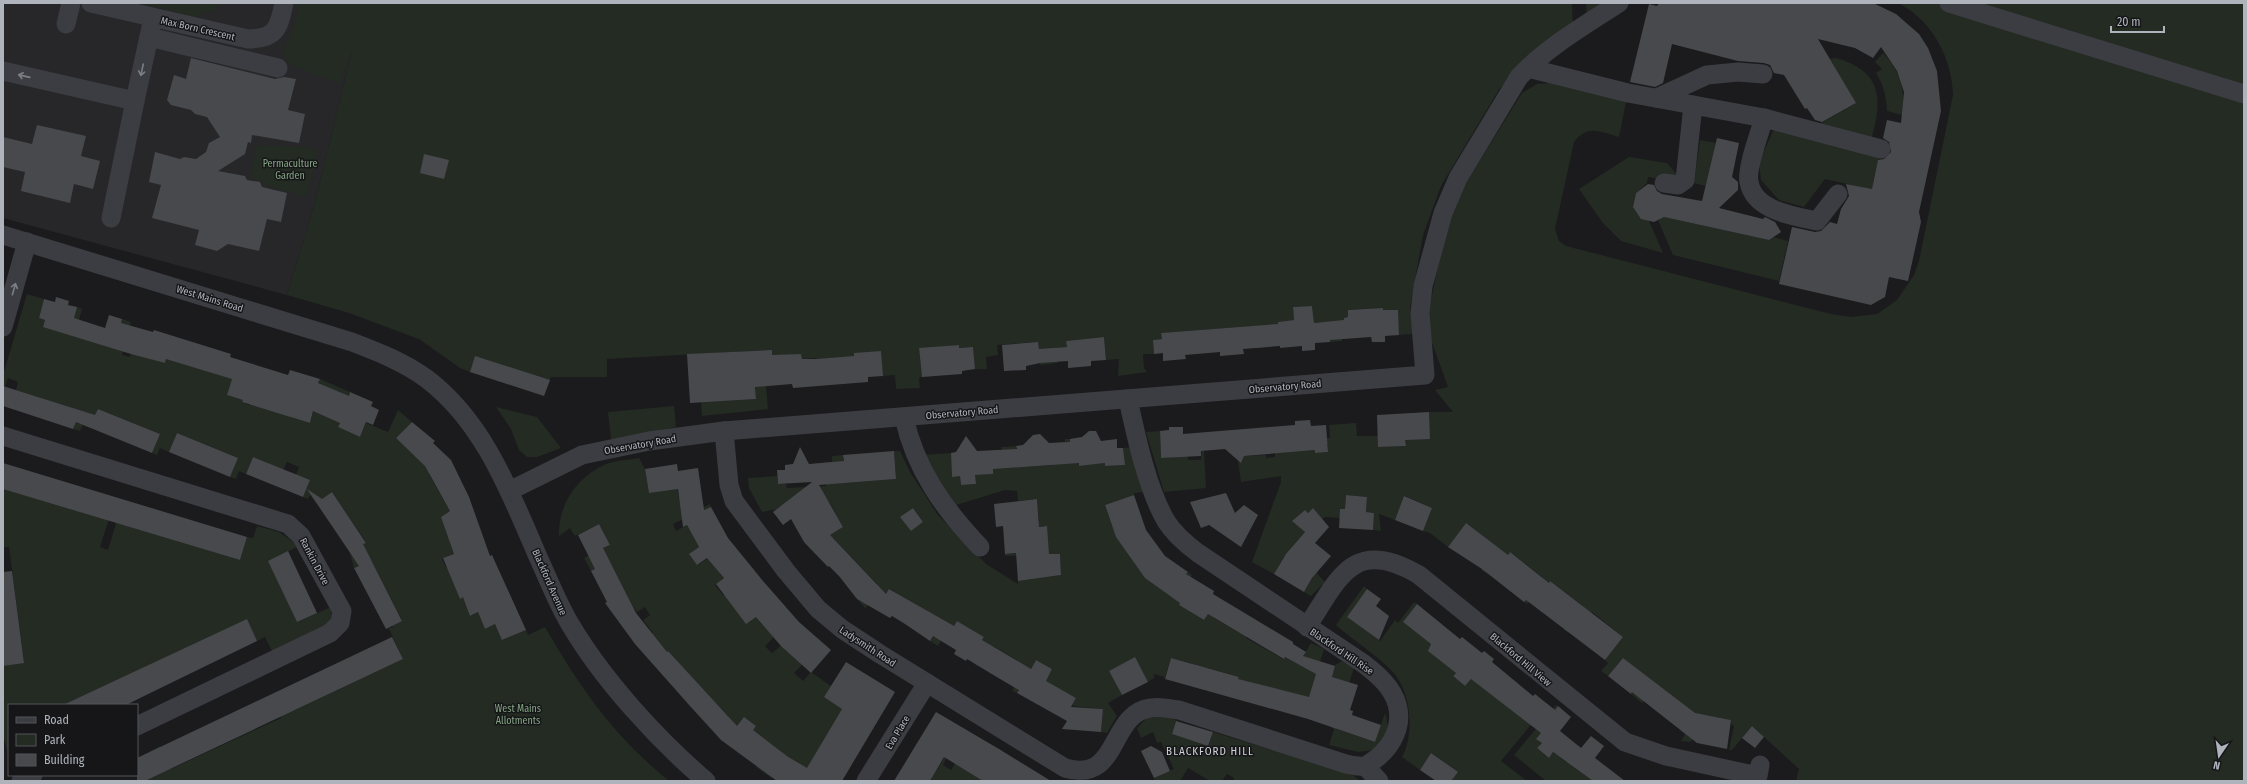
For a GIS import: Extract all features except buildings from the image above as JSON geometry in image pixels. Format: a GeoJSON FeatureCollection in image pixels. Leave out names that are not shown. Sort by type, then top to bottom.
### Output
{"type":"FeatureCollection","features":[{"type":"Feature","properties":{"kind":"street"},"geometry":{"type":"LineString","coordinates":[[66,24],[71,3]]}},
{"type":"Feature","properties":{"kind":"street","name":"Max Born Crescent"},"geometry":{"type":"LineString","coordinates":[[91,3],[248,39],[262,39],[273,33],[284,3]]}},
{"type":"Feature","properties":{"kind":"street"},"geometry":{"type":"LineString","coordinates":[[1528,68],[1583,26],[1619,3]]}},
{"type":"Feature","properties":{"kind":"street"},"geometry":{"type":"LineString","coordinates":[[1949,3],[2244,94]]}},
{"type":"Feature","properties":{"kind":"street"},"geometry":{"type":"LineString","coordinates":[[111,218],[153,18]]}},
{"type":"Feature","properties":{"kind":"street"},"geometry":{"type":"LineString","coordinates":[[149,37],[278,68]]}},
{"type":"Feature","properties":{"kind":"street"},"geometry":{"type":"LineString","coordinates":[[1528,68],[1657,98],[1764,118],[1881,149]]}},
{"type":"Feature","properties":{"kind":"street","name":"Observatory Road"},"geometry":{"type":"LineString","coordinates":[[509,491],[582,455],[642,442],[724,431],[1425,375],[1420,312],[1423,286],[1443,213],[1458,178],[1509,92],[1528,68]]}},
{"type":"Feature","properties":{"kind":"street"},"geometry":{"type":"LineString","coordinates":[[3,72],[135,101]]}},
{"type":"Feature","properties":{"kind":"street"},"geometry":{"type":"LineString","coordinates":[[1657,98],[1707,75],[1738,72],[1763,74]]}},
{"type":"Feature","properties":{"kind":"street"},"geometry":{"type":"LineString","coordinates":[[1664,183],[1678,185],[1685,180],[1693,105]]}},
{"type":"Feature","properties":{"kind":"street"},"geometry":{"type":"LineString","coordinates":[[1764,118],[1751,163],[1749,182],[1755,194],[1768,208],[1785,214],[1817,221],[1838,194]]}},
{"type":"Feature","properties":{"kind":"street","name":"West Mains Road"},"geometry":{"type":"LineString","coordinates":[[3,235],[310,328],[383,354],[414,371]]}},
{"type":"Feature","properties":{"kind":"street"},"geometry":{"type":"LineString","coordinates":[[3,327],[27,242]]}},
{"type":"Feature","properties":{"kind":"street","name":"Blackford Avenue"},"geometry":{"type":"LineString","coordinates":[[414,371],[450,399],[474,427],[509,491],[562,609],[584,646],[632,706],[678,755],[706,781]]}},
{"type":"Feature","properties":{"kind":"street","name":"Blackford Hill Rise"},"geometry":{"type":"LineString","coordinates":[[1128,399],[1152,487],[1161,511],[1174,531],[1198,553],[1373,670],[1388,686],[1395,700],[1398,722],[1394,738],[1384,752],[1365,766]]}},
{"type":"Feature","properties":{"kind":"street"},"geometry":{"type":"LineString","coordinates":[[904,417],[914,454],[928,482],[948,512],[980,548]]}},
{"type":"Feature","properties":{"kind":"street","name":"Ladysmith Road"},"geometry":{"type":"LineString","coordinates":[[724,431],[729,485],[734,501],[802,591],[818,609],[842,629],[926,683],[1065,768],[1094,776]]}},
{"type":"Feature","properties":{"kind":"street","name":"Rankin Drive"},"geometry":{"type":"LineString","coordinates":[[3,436],[288,524],[301,536],[342,612],[340,623],[330,633],[138,726]]}},
{"type":"Feature","properties":{"kind":"street","name":"Blackford Hill View"},"geometry":{"type":"LineString","coordinates":[[1307,627],[1340,577],[1350,567],[1368,560],[1380,559],[1398,564],[1419,575],[1625,742],[1666,756],[1758,776],[1760,766]]}},
{"type":"Feature","properties":{"kind":"street","name":"Eva Place"},"geometry":{"type":"LineString","coordinates":[[866,781],[926,683]]}},
{"type":"Feature","properties":{"kind":"street"},"geometry":{"type":"LineString","coordinates":[[1094,776],[1131,718],[1151,708],[1179,710],[1346,764],[1365,766],[1379,781]]}},
{"type":"Feature","properties":{"kind":"street"},"geometry":{"type":"LineString","coordinates":[[21,781],[32,776]]}},
{"type":"Feature","properties":{"kind":"shaded area"},"geometry":{"type":"Polygon","coordinates":[[[3,3],[356,3],[351,55],[315,202],[287,295],[3,218],[3,3]]]}},
{"type":"Feature","properties":{"kind":"green space"},"geometry":{"type":"Polygon","coordinates":[[[141,3],[221,3],[218,9],[193,17],[141,3]]]}},
{"type":"Feature","properties":{"kind":"green space"},"geometry":{"type":"Polygon","coordinates":[[[299,3],[1572,3],[1573,27],[1537,53],[1500,88],[1441,186],[1423,235],[1410,308],[1413,334],[1399,335],[1397,310],[1383,310],[1383,308],[1348,310],[1348,317],[1344,318],[1345,339],[1342,339],[1342,341],[1330,342],[1329,322],[1314,323],[1312,306],[1293,307],[1294,320],[1278,322],[1278,327],[1266,344],[1266,347],[1257,348],[1255,326],[1161,333],[1162,339],[1153,340],[1154,354],[1143,354],[1144,368],[1147,372],[1118,376],[1119,359],[1106,360],[1104,337],[1066,341],[1067,347],[1056,348],[1058,363],[1040,365],[1038,342],[997,345],[998,355],[986,357],[987,369],[975,369],[973,347],[959,348],[959,345],[919,349],[922,377],[919,378],[920,388],[896,389],[895,375],[883,376],[880,351],[854,356],[819,382],[816,358],[802,359],[801,354],[764,360],[768,409],[702,416],[701,402],[756,399],[753,351],[607,359],[607,377],[551,377],[550,380],[470,372],[460,368],[419,339],[349,313],[287,295],[315,202],[352,51],[339,84],[287,63],[283,50],[295,24],[299,3]]]}},
{"type":"Feature","properties":{"kind":"green space"},"geometry":{"type":"Polygon","coordinates":[[[1586,3],[1607,3],[1587,17],[1586,3]]]}},
{"type":"Feature","properties":{"kind":"green space"},"geometry":{"type":"Polygon","coordinates":[[[1898,3],[2244,3],[2244,781],[1796,781],[1799,769],[1752,726],[1732,750],[1729,750],[1734,726],[1731,724],[1731,720],[1704,715],[1691,742],[1681,741],[1685,734],[1680,730],[1693,713],[1665,690],[1652,707],[1644,701],[1642,703],[1631,694],[1645,676],[1623,658],[1608,676],[1601,671],[1608,663],[1605,660],[1623,637],[1592,612],[1573,635],[1564,630],[1583,606],[1550,581],[1532,604],[1529,602],[1527,604],[1524,602],[1543,578],[1510,552],[1491,576],[1481,570],[1498,548],[1466,523],[1448,547],[1430,533],[1423,531],[1432,508],[1405,496],[1395,520],[1379,514],[1381,531],[1373,530],[1374,513],[1366,512],[1367,497],[1346,495],[1345,509],[1340,518],[1325,517],[1322,519],[1313,508],[1308,513],[1305,510],[1293,520],[1305,532],[1292,547],[1325,582],[1311,596],[1304,592],[1314,575],[1284,557],[1274,574],[1252,562],[1281,482],[1281,476],[1241,482],[1238,461],[1242,460],[1244,456],[1266,455],[1266,458],[1275,457],[1275,450],[1288,452],[1315,450],[1315,453],[1328,452],[1328,444],[1324,444],[1324,438],[1330,438],[1329,425],[1356,423],[1357,436],[1378,436],[1378,447],[1405,446],[1405,440],[1429,412],[1453,412],[1435,390],[1448,387],[1430,337],[1429,309],[1446,228],[1457,197],[1522,93],[1537,84],[1550,83],[1626,102],[1619,137],[1589,131],[1579,136],[1574,142],[1555,229],[1559,241],[1566,246],[1831,314],[1851,317],[1877,314],[1897,300],[1914,275],[1919,261],[1953,95],[1949,67],[1938,42],[1921,19],[1898,3]]]}},
{"type":"Feature","properties":{"kind":"green space"},"geometry":{"type":"Polygon","coordinates":[[[1883,53],[1898,74],[1903,97],[1902,115],[1887,111],[1884,91],[1876,73],[1882,69],[1875,62],[1883,53]]]}},
{"type":"Feature","properties":{"kind":"green space"},"geometry":{"type":"Polygon","coordinates":[[[1836,58],[1851,63],[1862,70],[1870,78],[1875,87],[1877,110],[1872,137],[1818,125],[1855,104],[1830,59],[1836,58]]]}},
{"type":"Feature","properties":{"kind":"green space"},"geometry":{"type":"Polygon","coordinates":[[[1784,127],[1880,153],[1873,183],[1874,190],[1825,179],[1804,207],[1779,200],[1761,180],[1759,162],[1773,131],[1784,127]]]}},
{"type":"Feature","properties":{"kind":"green space"},"geometry":{"type":"Polygon","coordinates":[[[1700,140],[1716,143],[1706,186],[1694,183],[1700,140]]]}},
{"type":"Feature","properties":{"kind":"green space","name":"Permaculture Garden"},"geometry":{"type":"Polygon","coordinates":[[[257,145],[302,147],[318,150],[306,197],[264,185],[261,181],[250,178],[257,145]]]}},
{"type":"Feature","properties":{"kind":"green space"},"geometry":{"type":"Polygon","coordinates":[[[1629,157],[1667,163],[1681,179],[1678,182],[1648,177],[1647,183],[1636,193],[1633,207],[1649,221],[1663,253],[1621,241],[1603,223],[1579,189],[1629,157]]]}},
{"type":"Feature","properties":{"kind":"green space"},"geometry":{"type":"Polygon","coordinates":[[[1664,217],[1769,240],[1773,237],[1788,241],[1779,281],[1673,255],[1658,220],[1664,217]]]}},
{"type":"Feature","properties":{"kind":"green space","name":"West Mains Allotments"},"geometry":{"type":"Polygon","coordinates":[[[27,294],[44,299],[39,318],[45,320],[43,327],[77,307],[82,309],[79,320],[114,348],[122,319],[131,322],[122,355],[130,357],[131,353],[165,363],[167,357],[228,364],[230,357],[242,361],[238,374],[234,373],[227,395],[243,400],[242,402],[249,405],[275,371],[277,372],[291,413],[290,417],[310,423],[321,384],[318,383],[320,379],[350,392],[338,427],[360,437],[366,423],[388,432],[398,410],[412,422],[396,438],[433,465],[445,454],[449,463],[429,474],[450,511],[441,517],[461,551],[442,559],[446,567],[456,563],[460,598],[468,595],[471,616],[478,612],[485,629],[495,624],[503,640],[526,630],[528,635],[545,627],[585,691],[600,710],[631,746],[669,781],[145,781],[159,774],[149,752],[160,746],[171,769],[281,718],[270,695],[293,711],[403,659],[388,627],[393,628],[392,626],[402,620],[371,560],[354,568],[350,553],[366,542],[332,492],[316,503],[310,495],[308,499],[303,497],[310,480],[296,475],[299,467],[287,462],[283,470],[253,457],[246,474],[239,471],[236,479],[230,477],[238,458],[177,433],[169,452],[160,448],[157,455],[152,453],[160,434],[98,409],[90,428],[83,425],[80,431],[73,429],[79,410],[16,390],[18,382],[8,378],[3,393],[3,375],[27,294]]]}},
{"type":"Feature","properties":{"kind":"green space"},"geometry":{"type":"Polygon","coordinates":[[[674,406],[676,427],[611,440],[608,412],[674,406]]]}},
{"type":"Feature","properties":{"kind":"green space"},"geometry":{"type":"Polygon","coordinates":[[[496,407],[537,417],[561,448],[537,457],[527,457],[519,450],[511,429],[496,407]]]}},
{"type":"Feature","properties":{"kind":"green space"},"geometry":{"type":"Polygon","coordinates":[[[1160,431],[1161,458],[1188,456],[1188,460],[1201,460],[1203,433],[1206,488],[1164,492],[1146,432],[1160,431]]]}},
{"type":"Feature","properties":{"kind":"green space"},"geometry":{"type":"Polygon","coordinates":[[[1065,439],[1070,439],[1071,458],[1078,458],[1079,466],[1105,463],[1105,466],[1124,465],[1123,448],[1133,447],[1145,492],[1134,493],[1134,495],[1105,505],[1112,526],[1153,579],[1151,582],[1171,596],[1188,572],[1194,579],[1179,605],[1204,620],[1210,610],[1214,618],[1240,633],[1250,616],[1256,620],[1246,638],[1283,659],[1285,657],[1298,664],[1311,643],[1324,649],[1316,675],[1331,680],[1335,665],[1342,661],[1354,668],[1337,721],[1336,729],[1375,742],[1385,713],[1388,725],[1386,733],[1375,750],[1358,752],[1329,745],[1334,729],[1331,727],[1337,708],[1277,689],[1272,709],[1267,708],[1273,689],[1245,681],[1239,700],[1233,698],[1239,677],[1208,668],[1202,689],[1197,688],[1194,664],[1171,658],[1165,677],[1154,674],[1154,678],[1148,682],[1135,658],[1109,671],[1122,695],[1108,703],[1117,716],[1107,733],[1101,732],[1103,709],[1072,706],[1076,698],[1045,682],[1052,669],[1036,660],[1017,693],[1012,691],[1014,687],[1006,682],[1018,661],[993,646],[980,667],[975,664],[976,662],[971,659],[984,637],[957,621],[944,642],[941,641],[938,646],[930,641],[942,620],[890,589],[877,610],[868,605],[865,608],[859,601],[877,584],[833,538],[816,555],[805,543],[817,537],[819,541],[843,527],[830,503],[786,503],[777,509],[762,512],[749,488],[748,478],[777,476],[778,484],[786,484],[787,488],[826,486],[825,462],[832,462],[832,456],[843,455],[845,483],[896,479],[894,451],[900,451],[910,472],[938,515],[986,564],[1018,584],[1018,581],[1061,575],[1060,554],[1005,556],[1005,554],[1029,552],[1047,526],[1027,528],[1027,525],[996,528],[1039,521],[1037,499],[1018,501],[1017,491],[1005,490],[953,506],[921,455],[951,453],[952,476],[960,476],[961,485],[975,484],[975,475],[993,474],[991,450],[1002,450],[1001,447],[1016,446],[1018,467],[1053,465],[1052,443],[1065,442],[1065,439]],[[913,508],[901,517],[911,531],[923,522],[913,508]]]}},
{"type":"Feature","properties":{"kind":"green space"},"geometry":{"type":"Polygon","coordinates":[[[639,458],[645,469],[649,493],[677,487],[680,504],[693,503],[702,498],[704,507],[710,504],[711,507],[673,524],[676,531],[687,525],[699,547],[690,554],[698,565],[708,558],[724,578],[715,585],[723,595],[732,587],[774,637],[765,646],[772,653],[782,645],[802,665],[794,673],[803,681],[811,672],[831,686],[824,697],[830,701],[852,694],[806,775],[799,763],[786,755],[772,778],[756,767],[760,761],[782,752],[770,743],[766,748],[734,730],[714,732],[729,717],[705,692],[690,706],[676,690],[690,676],[668,651],[653,664],[637,646],[653,633],[643,620],[650,615],[645,607],[637,612],[633,607],[610,562],[591,571],[584,558],[610,545],[599,524],[575,536],[570,528],[559,536],[562,513],[566,503],[571,493],[586,476],[606,464],[639,458]]]}},
{"type":"Feature","properties":{"kind":"green space"},"geometry":{"type":"Polygon","coordinates":[[[3,489],[116,497],[100,547],[108,550],[123,500],[125,525],[240,560],[247,537],[253,538],[257,526],[279,532],[299,546],[269,561],[297,622],[331,607],[332,617],[328,624],[272,651],[265,637],[257,641],[247,620],[138,699],[128,676],[65,704],[8,704],[8,753],[3,736],[3,666],[24,662],[9,547],[3,547],[3,489]]]}},
{"type":"Feature","properties":{"kind":"green space"},"geometry":{"type":"Polygon","coordinates":[[[1364,586],[1367,589],[1347,617],[1380,641],[1395,620],[1398,623],[1414,602],[1417,604],[1403,622],[1426,640],[1440,623],[1444,627],[1430,646],[1473,652],[1453,676],[1465,686],[1471,679],[1500,669],[1509,676],[1501,700],[1548,704],[1501,761],[1527,781],[1451,781],[1457,772],[1431,753],[1420,770],[1402,757],[1409,737],[1410,725],[1407,702],[1404,690],[1399,680],[1380,660],[1336,625],[1364,586]]]}},
{"type":"Feature","properties":{"kind":"green space"},"geometry":{"type":"Polygon","coordinates":[[[1556,705],[1558,706],[1547,720],[1549,722],[1537,739],[1542,743],[1537,748],[1549,758],[1553,752],[1566,762],[1579,745],[1581,748],[1572,766],[1593,781],[1546,781],[1514,755],[1556,705]]]}},
{"type":"Feature","properties":{"kind":"green space"},"geometry":{"type":"Polygon","coordinates":[[[1166,716],[1176,720],[1172,734],[1208,746],[1213,732],[1353,775],[1360,781],[1233,781],[1234,778],[1227,774],[1222,781],[1210,781],[1188,768],[1180,781],[1155,781],[1154,778],[1174,769],[1161,742],[1157,743],[1153,732],[1141,738],[1137,728],[1147,718],[1166,716]]]}},
{"type":"Feature","properties":{"kind":"green space"},"geometry":{"type":"Polygon","coordinates":[[[949,752],[943,765],[951,770],[958,758],[983,781],[930,781],[944,758],[939,754],[949,752]]]}},
{"type":"Feature","properties":{"kind":"district","name":"BLACKFORD HILL"},"geometry":{"type":"Point","coordinates":[1210,751]}}]}
